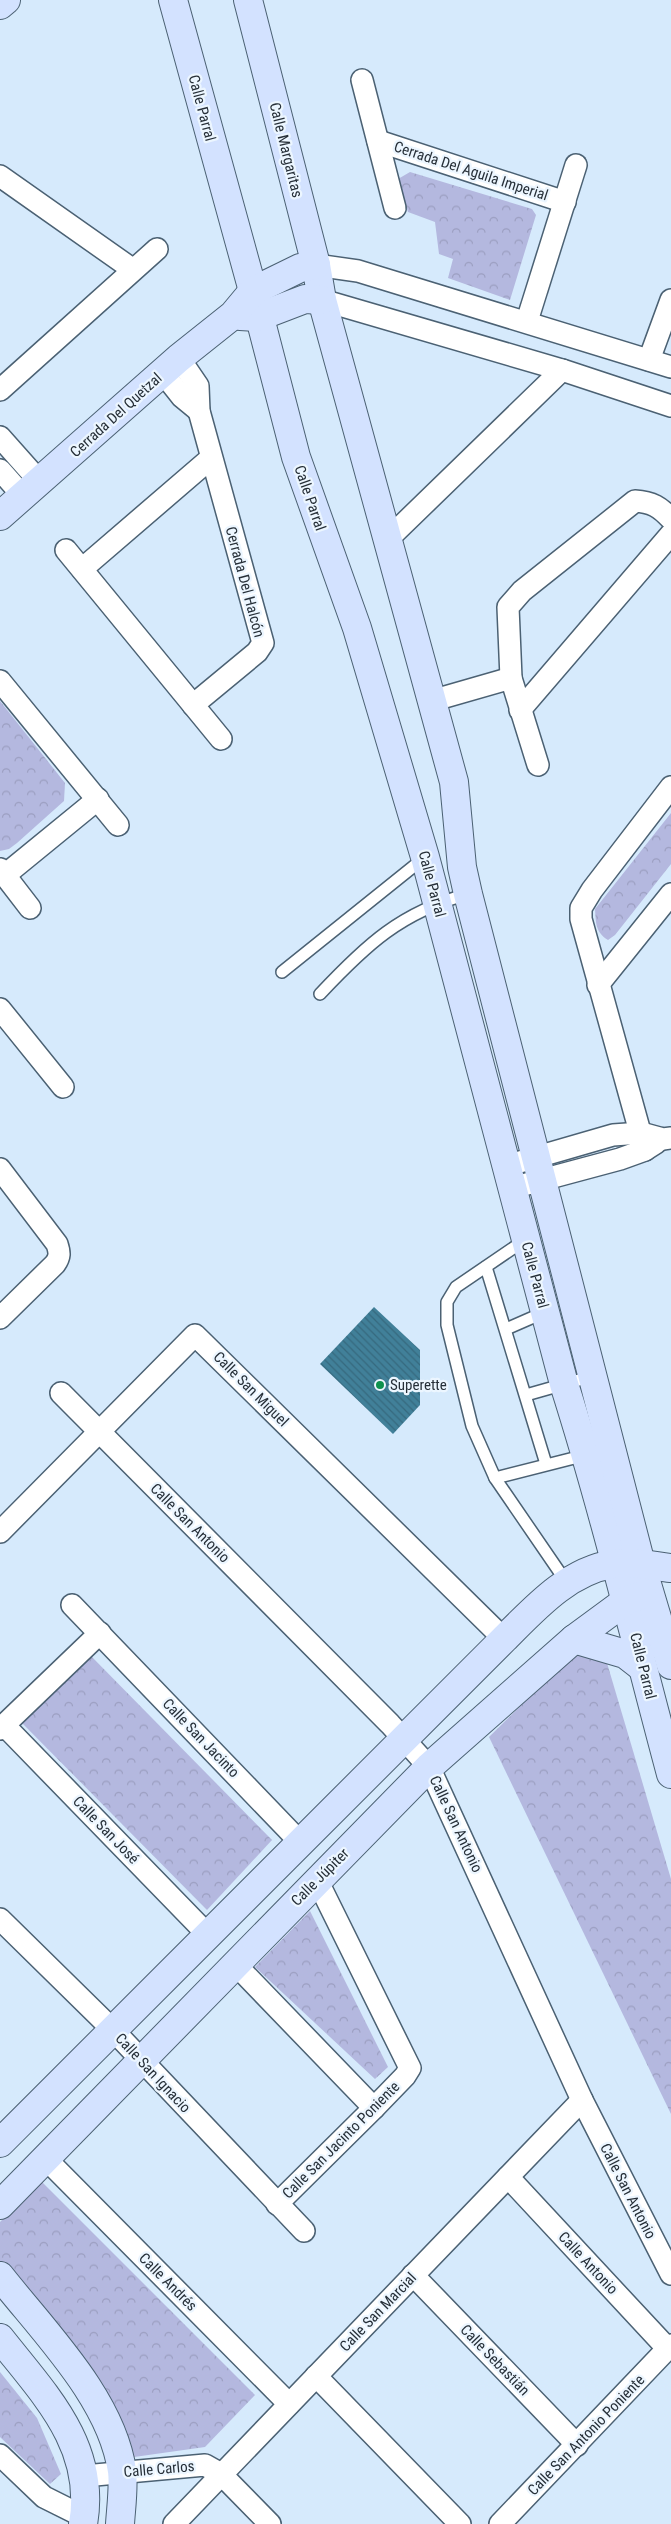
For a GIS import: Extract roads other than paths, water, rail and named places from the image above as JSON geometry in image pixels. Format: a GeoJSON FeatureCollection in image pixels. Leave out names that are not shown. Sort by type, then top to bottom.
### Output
{"type":"FeatureCollection","features":[{"type":"Feature","properties":{"kind":"street"},"geometry":{"type":"LineString","coordinates":[[0,5],[6,0]]}},
{"type":"Feature","properties":{"kind":"street","name":"Calle Parral"},"geometry":{"type":"LineString","coordinates":[[172,0],[253,291],[246,316],[357,628],[438,902],[564,1384],[586,1455],[628,1564],[665,1622],[671,1665]]}},
{"type":"Feature","properties":{"kind":"street","name":"Calle Margaritas"},"geometry":{"type":"LineString","coordinates":[[248,0],[316,265],[322,300],[387,540]]}},
{"type":"Feature","properties":{"kind":"street","name":"Cerrada Del Aguila Imperial"},"geometry":{"type":"LineString","coordinates":[[362,80],[396,208]]}},
{"type":"Feature","properties":{"kind":"street","name":"Cerrada Del Aguila Imperial"},"geometry":{"type":"LineString","coordinates":[[378,140],[565,202]]}},
{"type":"Feature","properties":{"kind":"street","name":"Cerrada Del Aguila Imperial"},"geometry":{"type":"LineString","coordinates":[[527,321],[576,165]]}},
{"type":"Feature","properties":{"kind":"street"},"geometry":{"type":"LineString","coordinates":[[0,176],[132,269]]}},
{"type":"Feature","properties":{"kind":"street"},"geometry":{"type":"LineString","coordinates":[[0,390],[156,248]]}},
{"type":"Feature","properties":{"kind":"street"},"geometry":{"type":"LineString","coordinates":[[253,291],[300,268],[316,265],[358,271],[527,321],[671,367]]}},
{"type":"Feature","properties":{"kind":"street","name":"Cerrada Del Quetzal"},"geometry":{"type":"LineString","coordinates":[[0,516],[171,365],[246,316],[306,298],[322,300]]}},
{"type":"Feature","properties":{"kind":"street"},"geometry":{"type":"LineString","coordinates":[[322,300],[562,370],[671,406]]}},
{"type":"Feature","properties":{"kind":"street"},"geometry":{"type":"LineString","coordinates":[[649,360],[671,300]]}},
{"type":"Feature","properties":{"kind":"street","name":"Cerrada Del Halcón"},"geometry":{"type":"LineString","coordinates":[[171,365],[198,386],[199,411],[262,643],[258,652],[192,705]]}},
{"type":"Feature","properties":{"kind":"street"},"geometry":{"type":"LineString","coordinates":[[387,540],[562,370]]}},
{"type":"Feature","properties":{"kind":"street"},"geometry":{"type":"LineString","coordinates":[[0,437],[32,489]]}},
{"type":"Feature","properties":{"kind":"street"},"geometry":{"type":"LineString","coordinates":[[82,569],[211,458]]}},
{"type":"Feature","properties":{"kind":"street"},"geometry":{"type":"LineString","coordinates":[[0,470],[32,489]]}},
{"type":"Feature","properties":{"kind":"street"},"geometry":{"type":"LineString","coordinates":[[538,765],[510,678],[508,607],[522,591],[635,501],[649,502],[662,508],[671,520]]}},
{"type":"Feature","properties":{"kind":"street"},"geometry":{"type":"LineString","coordinates":[[520,710],[671,534]]}},
{"type":"Feature","properties":{"kind":"street","name":"Calle Parral"},"geometry":{"type":"LineString","coordinates":[[387,540],[454,782],[462,867],[468,894],[592,1376],[628,1564]]}},
{"type":"Feature","properties":{"kind":"street"},"geometry":{"type":"LineString","coordinates":[[66,550],[221,739]]}},
{"type":"Feature","properties":{"kind":"street"},"geometry":{"type":"LineString","coordinates":[[431,701],[510,678]]}},
{"type":"Feature","properties":{"kind":"street"},"geometry":{"type":"LineString","coordinates":[[0,681],[118,825]]}},
{"type":"Feature","properties":{"kind":"street"},"geometry":{"type":"LineString","coordinates":[[643,1142],[598,985],[581,919],[581,908],[592,890],[671,787]]}},
{"type":"Feature","properties":{"kind":"street"},"geometry":{"type":"LineString","coordinates":[[30,908],[2,872],[98,799]]}},
{"type":"Feature","properties":{"kind":"street"},"geometry":{"type":"LineString","coordinates":[[598,985],[671,894]]}},
{"type":"Feature","properties":{"kind":"street"},"geometry":{"type":"LineString","coordinates":[[0,1009],[63,1087]]}},
{"type":"Feature","properties":{"kind":"street"},"geometry":{"type":"LineString","coordinates":[[509,1177],[643,1142],[667,1138]]}},
{"type":"Feature","properties":{"kind":"street"},"geometry":{"type":"LineString","coordinates":[[0,1169],[57,1244],[60,1252],[59,1258],[54,1264],[0,1318]]}},
{"type":"Feature","properties":{"kind":"street","name":"Calle San Miguel"},"geometry":{"type":"LineString","coordinates":[[0,1532],[192,1336],[199,1337],[504,1639]]}},
{"type":"Feature","properties":{"kind":"street","name":"Calle San Antonio"},"geometry":{"type":"LineString","coordinates":[[61,1393],[405,1740],[429,1767],[582,2100],[671,2274]]}},
{"type":"Feature","properties":{"kind":"street"},"geometry":{"type":"LineString","coordinates":[[0,2143],[536,1607],[581,1574],[628,1564],[671,1568]]}},
{"type":"Feature","properties":{"kind":"street","name":"Calle Parral"},"geometry":{"type":"LineString","coordinates":[[649,1596],[643,1668],[671,1774]]}},
{"type":"Feature","properties":{"kind":"street","name":"Calle Júpiter"},"geometry":{"type":"LineString","coordinates":[[0,2205],[47,2160],[141,2060],[429,1767],[574,1639],[649,1596]]}},
{"type":"Feature","properties":{"kind":"street","name":"Calle San Jacinto"},"geometry":{"type":"LineString","coordinates":[[72,1605],[301,1843]]}},
{"type":"Feature","properties":{"kind":"street"},"geometry":{"type":"LineString","coordinates":[[2,1727],[100,1633]]}},
{"type":"Feature","properties":{"kind":"street"},"geometry":{"type":"LineString","coordinates":[[574,1639],[625,1654],[643,1668]]}},
{"type":"Feature","properties":{"kind":"street","name":"Calle San José"},"geometry":{"type":"LineString","coordinates":[[2,1727],[208,1936]]}},
{"type":"Feature","properties":{"kind":"street","name":"Calle San Jacinto Poniente"},"geometry":{"type":"LineString","coordinates":[[277,2204],[374,2108],[405,2076],[410,2068],[410,2064],[317,1880]]}},
{"type":"Feature","properties":{"kind":"street","name":"Calle San Ignacio"},"geometry":{"type":"LineString","coordinates":[[0,1918],[113,2030],[304,2232]]}},
{"type":"Feature","properties":{"kind":"street"},"geometry":{"type":"LineString","coordinates":[[235,1964],[374,2108]]}},
{"type":"Feature","properties":{"kind":"street","name":"Calle San Marcial"},"geometry":{"type":"LineString","coordinates":[[174,2524],[582,2100]]}},
{"type":"Feature","properties":{"kind":"street","name":"Calle Andrés"},"geometry":{"type":"LineString","coordinates":[[47,2160],[289,2404]]}},
{"type":"Feature","properties":{"kind":"street","name":"Calle Antonio"},"geometry":{"type":"LineString","coordinates":[[508,2177],[669,2347]]}},
{"type":"Feature","properties":{"kind":"street","name":"Calle Sebastián"},"geometry":{"type":"LineString","coordinates":[[413,2275],[577,2444]]}},
{"type":"Feature","properties":{"kind":"street"},"geometry":{"type":"LineString","coordinates":[[0,2276],[76,2373],[98,2406],[112,2434],[122,2472],[120,2524]]}},
{"type":"Feature","properties":{"kind":"street"},"geometry":{"type":"LineString","coordinates":[[0,2338],[56,2409],[72,2437],[80,2456],[84,2476],[83,2521]]}},
{"type":"Feature","properties":{"kind":"street","name":"Calle San Antonio Poniente"},"geometry":{"type":"LineString","coordinates":[[500,2524],[669,2347]]}},
{"type":"Feature","properties":{"kind":"street"},"geometry":{"type":"LineString","coordinates":[[316,2376],[460,2524]]}},
{"type":"Feature","properties":{"kind":"street"},"geometry":{"type":"LineString","coordinates":[[0,2455],[44,2497],[83,2521]]}},
{"type":"Feature","properties":{"kind":"street","name":"Calle Carlos"},"geometry":{"type":"LineString","coordinates":[[84,2476],[205,2465],[221,2474],[270,2524]]}},
{"type":"Feature","properties":{"kind":"lane"},"geometry":{"type":"LineString","coordinates":[[282,972],[425,857]]}},
{"type":"Feature","properties":{"kind":"lane"},"geometry":{"type":"LineString","coordinates":[[320,994],[378,937],[438,902],[468,894]]}},
{"type":"Feature","properties":{"kind":"lane"},"geometry":{"type":"LineString","coordinates":[[525,1240],[456,1287],[447,1302],[447,1325],[472,1426],[496,1478],[567,1583]]}},
{"type":"Feature","properties":{"kind":"lane"},"geometry":{"type":"LineString","coordinates":[[486,1267],[546,1464]]}},
{"type":"Feature","properties":{"kind":"lane"},"geometry":{"type":"LineString","coordinates":[[506,1329],[545,1312]]}},
{"type":"Feature","properties":{"kind":"lane"},"geometry":{"type":"LineString","coordinates":[[526,1395],[592,1376]]}},
{"type":"Feature","properties":{"kind":"lane"},"geometry":{"type":"LineString","coordinates":[[496,1478],[586,1455]]}},
{"type":"Feature","properties":{"kind":"place","name":"Superette"},"geometry":{"type":"Point","coordinates":[380,1385]}}]}
